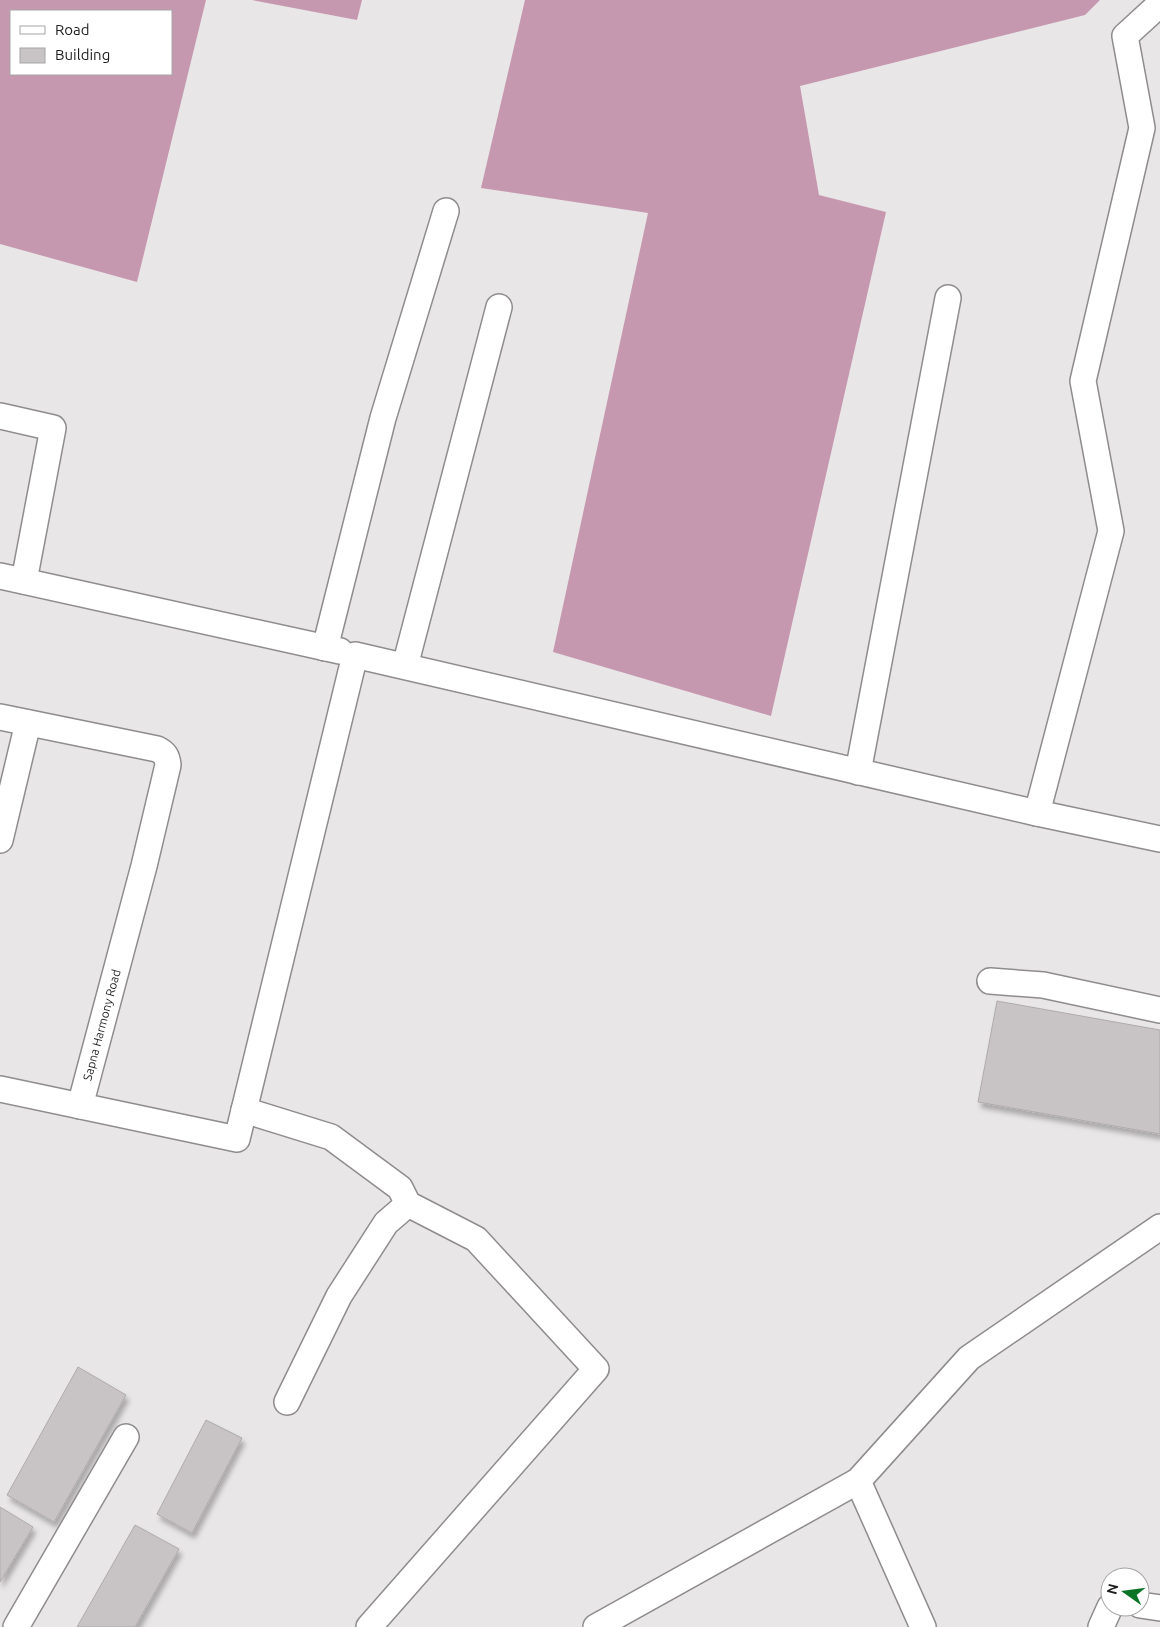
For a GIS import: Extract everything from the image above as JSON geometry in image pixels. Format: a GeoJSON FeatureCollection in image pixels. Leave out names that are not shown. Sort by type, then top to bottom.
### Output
{"type":"FeatureCollection","features":[{"type":"Feature","properties":{"kind":"street"},"geometry":{"type":"LineString","coordinates":[[1037,813],[1111,531],[1083,381],[1142,128],[1125,36],[1160,4]]}},
{"type":"Feature","properties":{"kind":"street"},"geometry":{"type":"LineString","coordinates":[[325,648],[382,418],[446,211]]}},
{"type":"Feature","properties":{"kind":"street"},"geometry":{"type":"LineString","coordinates":[[858,772],[948,298]]}},
{"type":"Feature","properties":{"kind":"street"},"geometry":{"type":"LineString","coordinates":[[405,666],[499,307]]}},
{"type":"Feature","properties":{"kind":"street"},"geometry":{"type":"LineString","coordinates":[[0,416],[53,428],[24,581]]}},
{"type":"Feature","properties":{"kind":"street"},"geometry":{"type":"LineString","coordinates":[[0,576],[405,666],[1037,813],[1160,839]]}},
{"type":"Feature","properties":{"kind":"street"},"geometry":{"type":"LineString","coordinates":[[0,1091],[237,1139],[355,655]]}},
{"type":"Feature","properties":{"kind":"street"},"geometry":{"type":"LineString","coordinates":[[0,717],[28,722],[0,840]]}},
{"type":"Feature","properties":{"kind":"street","name":"Sapna Harmony Road"},"geometry":{"type":"LineString","coordinates":[[28,722],[157,749],[164,753],[168,765],[144,866],[80,1106]]}},
{"type":"Feature","properties":{"kind":"street"},"geometry":{"type":"LineString","coordinates":[[990,981],[1043,984],[1160,1010]]}},
{"type":"Feature","properties":{"kind":"street"},"geometry":{"type":"LineString","coordinates":[[244,1110],[331,1137],[400,1188],[408,1204],[476,1239],[596,1369],[369,1627]]}},
{"type":"Feature","properties":{"kind":"street"},"geometry":{"type":"LineString","coordinates":[[287,1402],[339,1296],[386,1223],[408,1204]]}},
{"type":"Feature","properties":{"kind":"street"},"geometry":{"type":"LineString","coordinates":[[596,1627],[858,1482],[969,1358],[1160,1226]]}},
{"type":"Feature","properties":{"kind":"street"},"geometry":{"type":"LineString","coordinates":[[16,1627],[126,1437]]}},
{"type":"Feature","properties":{"kind":"street"},"geometry":{"type":"LineString","coordinates":[[858,1482],[923,1627]]}},
{"type":"Feature","properties":{"kind":"shaded area"},"geometry":{"type":"Polygon","coordinates":[[[0,0],[206,0],[137,282],[0,244],[0,0]]]}},
{"type":"Feature","properties":{"kind":"shaded area"},"geometry":{"type":"Polygon","coordinates":[[[252,0],[362,0],[357,20],[252,0]]]}},
{"type":"Feature","properties":{"kind":"shaded area"},"geometry":{"type":"Polygon","coordinates":[[[525,0],[1100,0],[1085,15],[800,86],[819,195],[886,212],[771,716],[553,652],[648,213],[481,188],[525,0]]]}},
{"type":"Feature","properties":{"kind":"building"},"geometry":{"type":"Polygon","coordinates":[[[997,1001],[1160,1030],[1160,1134],[978,1102],[997,1001]]]}},
{"type":"Feature","properties":{"kind":"building"},"geometry":{"type":"Polygon","coordinates":[[[78,1367],[126,1395],[54,1522],[7,1495],[78,1367]]]}},
{"type":"Feature","properties":{"kind":"building"},"geometry":{"type":"Polygon","coordinates":[[[206,1420],[242,1438],[192,1533],[157,1514],[206,1420]]]}},
{"type":"Feature","properties":{"kind":"building"},"geometry":{"type":"Polygon","coordinates":[[[0,1507],[33,1527],[0,1582],[0,1507]]]}},
{"type":"Feature","properties":{"kind":"building"},"geometry":{"type":"Polygon","coordinates":[[[135,1525],[179,1549],[135,1627],[77,1627],[135,1525]]]}}]}
